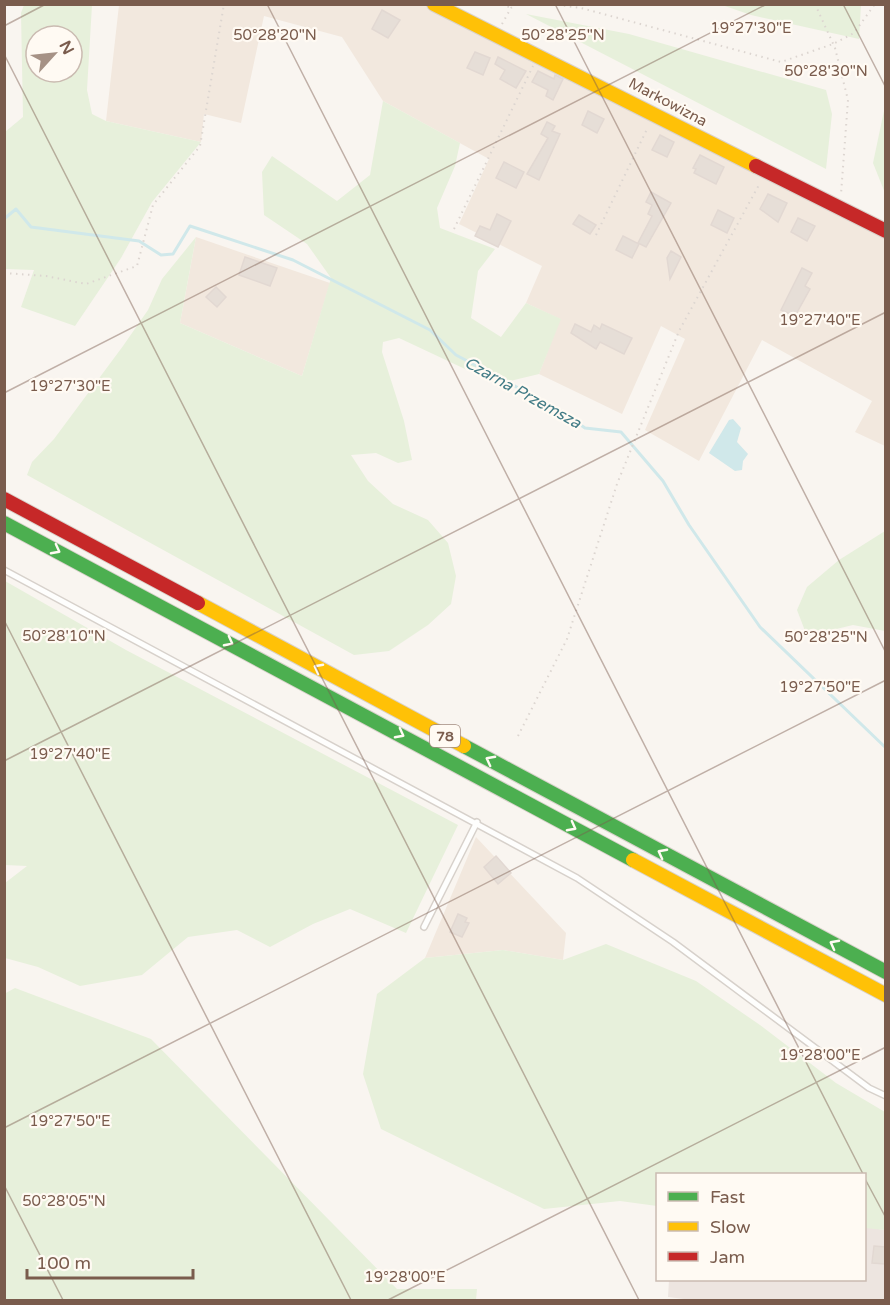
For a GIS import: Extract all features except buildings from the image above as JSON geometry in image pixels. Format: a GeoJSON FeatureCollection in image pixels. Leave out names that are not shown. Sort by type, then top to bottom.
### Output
{"type":"FeatureCollection","features":[{"type":"Feature","properties":{"kind":"main road","name":"Markowizna"},"geometry":{"type":"LineString","coordinates":[[434,4],[654,113],[765,173],[885,231]]}},
{"type":"Feature","properties":{"kind":"main road","name":"78"},"geometry":{"type":"LineString","coordinates":[[4,499],[885,972]]}},
{"type":"Feature","properties":{"kind":"main road","name":"78"},"geometry":{"type":"LineString","coordinates":[[4,523],[885,995]]}},
{"type":"Feature","properties":{"kind":"lane"},"geometry":{"type":"LineString","coordinates":[[4,570],[477,822],[596,891],[673,942],[868,1088],[885,1096]]}},
{"type":"Feature","properties":{"kind":"lane"},"geometry":{"type":"LineString","coordinates":[[424,927],[477,822]]}},
{"type":"Feature","properties":{"kind":"path"},"geometry":{"type":"LineString","coordinates":[[4,273],[46,276],[86,284],[137,266],[153,205],[200,146],[224,4]]}},
{"type":"Feature","properties":{"kind":"path"},"geometry":{"type":"LineString","coordinates":[[502,4],[511,8]]}},
{"type":"Feature","properties":{"kind":"path"},"geometry":{"type":"LineString","coordinates":[[496,35],[511,8],[519,4]]}},
{"type":"Feature","properties":{"kind":"path"},"geometry":{"type":"LineString","coordinates":[[552,4],[581,8],[781,62],[833,44],[854,33],[875,4]]}},
{"type":"Feature","properties":{"kind":"path"},"geometry":{"type":"LineString","coordinates":[[815,4],[833,44],[848,100],[840,208]]}},
{"type":"Feature","properties":{"kind":"path"},"geometry":{"type":"LineString","coordinates":[[454,229],[538,55]]}},
{"type":"Feature","properties":{"kind":"path"},"geometry":{"type":"LineString","coordinates":[[596,235],[654,113]]}},
{"type":"Feature","properties":{"kind":"path"},"geometry":{"type":"LineString","coordinates":[[518,736],[567,639],[617,484],[679,331],[765,173]]}},
{"type":"Feature","properties":{"kind":"shaded area"},"geometry":{"type":"Polygon","coordinates":[[[119,5],[428,5],[885,235],[885,446],[855,432],[872,401],[762,340],[699,461],[645,430],[685,339],[661,326],[622,414],[539,374],[560,319],[526,303],[542,266],[459,224],[489,159],[383,101],[342,37],[264,16],[241,123],[204,114],[201,142],[106,121],[119,5]]]}},
{"type":"Feature","properties":{"kind":"shaded area"},"geometry":{"type":"Polygon","coordinates":[[[196,237],[330,283],[302,376],[180,323],[196,237]]]}},
{"type":"Feature","properties":{"kind":"shaded area"},"geometry":{"type":"Polygon","coordinates":[[[476,837],[566,933],[563,960],[503,950],[425,958],[476,837]]]}},
{"type":"Feature","properties":{"kind":"shaded area"},"geometry":{"type":"Polygon","coordinates":[[[866,1227],[885,1230],[885,1300],[692,1300],[668,1297],[669,1281],[866,1281],[866,1227]]]}},
{"type":"Feature","properties":{"kind":"green space"},"geometry":{"type":"Polygon","coordinates":[[[24,5],[92,5],[87,90],[92,114],[106,121],[201,142],[152,202],[121,258],[75,326],[21,307],[34,270],[5,269],[5,132],[23,117],[21,13],[24,5]]]}},
{"type":"Feature","properties":{"kind":"green space"},"geometry":{"type":"Polygon","coordinates":[[[722,5],[861,5],[859,39],[751,15],[722,5]]]}},
{"type":"Feature","properties":{"kind":"green space"},"geometry":{"type":"Polygon","coordinates":[[[526,14],[629,34],[826,90],[832,114],[826,169],[526,14]]]}},
{"type":"Feature","properties":{"kind":"green space"},"geometry":{"type":"Polygon","coordinates":[[[383,101],[460,143],[455,166],[437,208],[440,228],[495,249],[478,271],[471,318],[501,337],[526,303],[561,319],[539,374],[497,384],[399,338],[383,342],[382,352],[404,421],[412,460],[398,463],[376,453],[351,455],[368,481],[393,504],[428,520],[448,543],[456,576],[451,604],[428,625],[389,651],[354,655],[27,475],[32,462],[54,439],[123,346],[148,310],[162,279],[196,237],[180,323],[302,376],[331,278],[307,244],[264,215],[262,172],[272,156],[337,201],[370,175],[383,101]]]}},
{"type":"Feature","properties":{"kind":"green space"},"geometry":{"type":"Polygon","coordinates":[[[885,106],[885,193],[873,163],[885,106]]]}},
{"type":"Feature","properties":{"kind":"green space"},"geometry":{"type":"Polygon","coordinates":[[[885,531],[885,631],[853,625],[807,636],[797,610],[807,587],[839,560],[885,531]]]}},
{"type":"Feature","properties":{"kind":"green space"},"geometry":{"type":"Polygon","coordinates":[[[5,581],[126,650],[458,825],[406,933],[350,909],[313,924],[270,947],[237,930],[188,937],[142,975],[80,986],[38,967],[5,958],[5,883],[27,866],[5,865],[5,581]]]}},
{"type":"Feature","properties":{"kind":"green space"},"geometry":{"type":"Polygon","coordinates":[[[606,944],[696,981],[760,1025],[836,1083],[885,1112],[885,1230],[866,1228],[866,1173],[656,1173],[656,1206],[620,1201],[544,1209],[381,1129],[363,1074],[377,994],[425,958],[503,950],[563,960],[606,944]]]}},
{"type":"Feature","properties":{"kind":"green space"},"geometry":{"type":"Polygon","coordinates":[[[15,988],[151,1039],[397,1289],[477,1289],[476,1300],[5,1300],[4,994],[15,988]]]}},
{"type":"Feature","properties":{"kind":"water"},"geometry":{"type":"Polygon","coordinates":[[[733,419],[741,428],[737,442],[748,454],[743,461],[742,470],[735,471],[709,453],[729,420],[733,419]]]}},
{"type":"Feature","properties":{"kind":"waterway","name":"Czarna Przemsza"},"geometry":{"type":"LineString","coordinates":[[4,219],[16,209],[31,227],[139,241],[161,255],[173,254],[190,226],[293,260],[430,330],[456,355],[558,409],[585,428],[621,432],[663,481],[689,525],[760,627],[886,748]]}},
{"type":"Feature","properties":{"kind":"traffic: fast"},"geometry":{"type":"LineString","coordinates":[[4,523],[633,860]]}},
{"type":"Feature","properties":{"kind":"traffic: fast"},"geometry":{"type":"LineString","coordinates":[[464,746],[886,972]]}},
{"type":"Feature","properties":{"kind":"traffic: slow"},"geometry":{"type":"LineString","coordinates":[[434,4],[756,166]]}},
{"type":"Feature","properties":{"kind":"traffic: slow"},"geometry":{"type":"LineString","coordinates":[[198,603],[464,746]]}},
{"type":"Feature","properties":{"kind":"traffic: slow"},"geometry":{"type":"LineString","coordinates":[[633,860],[886,995]]}},
{"type":"Feature","properties":{"kind":"traffic: jam"},"geometry":{"type":"LineString","coordinates":[[756,166],[886,231]]}},
{"type":"Feature","properties":{"kind":"traffic: jam"},"geometry":{"type":"LineString","coordinates":[[4,499],[198,603]]}}]}
